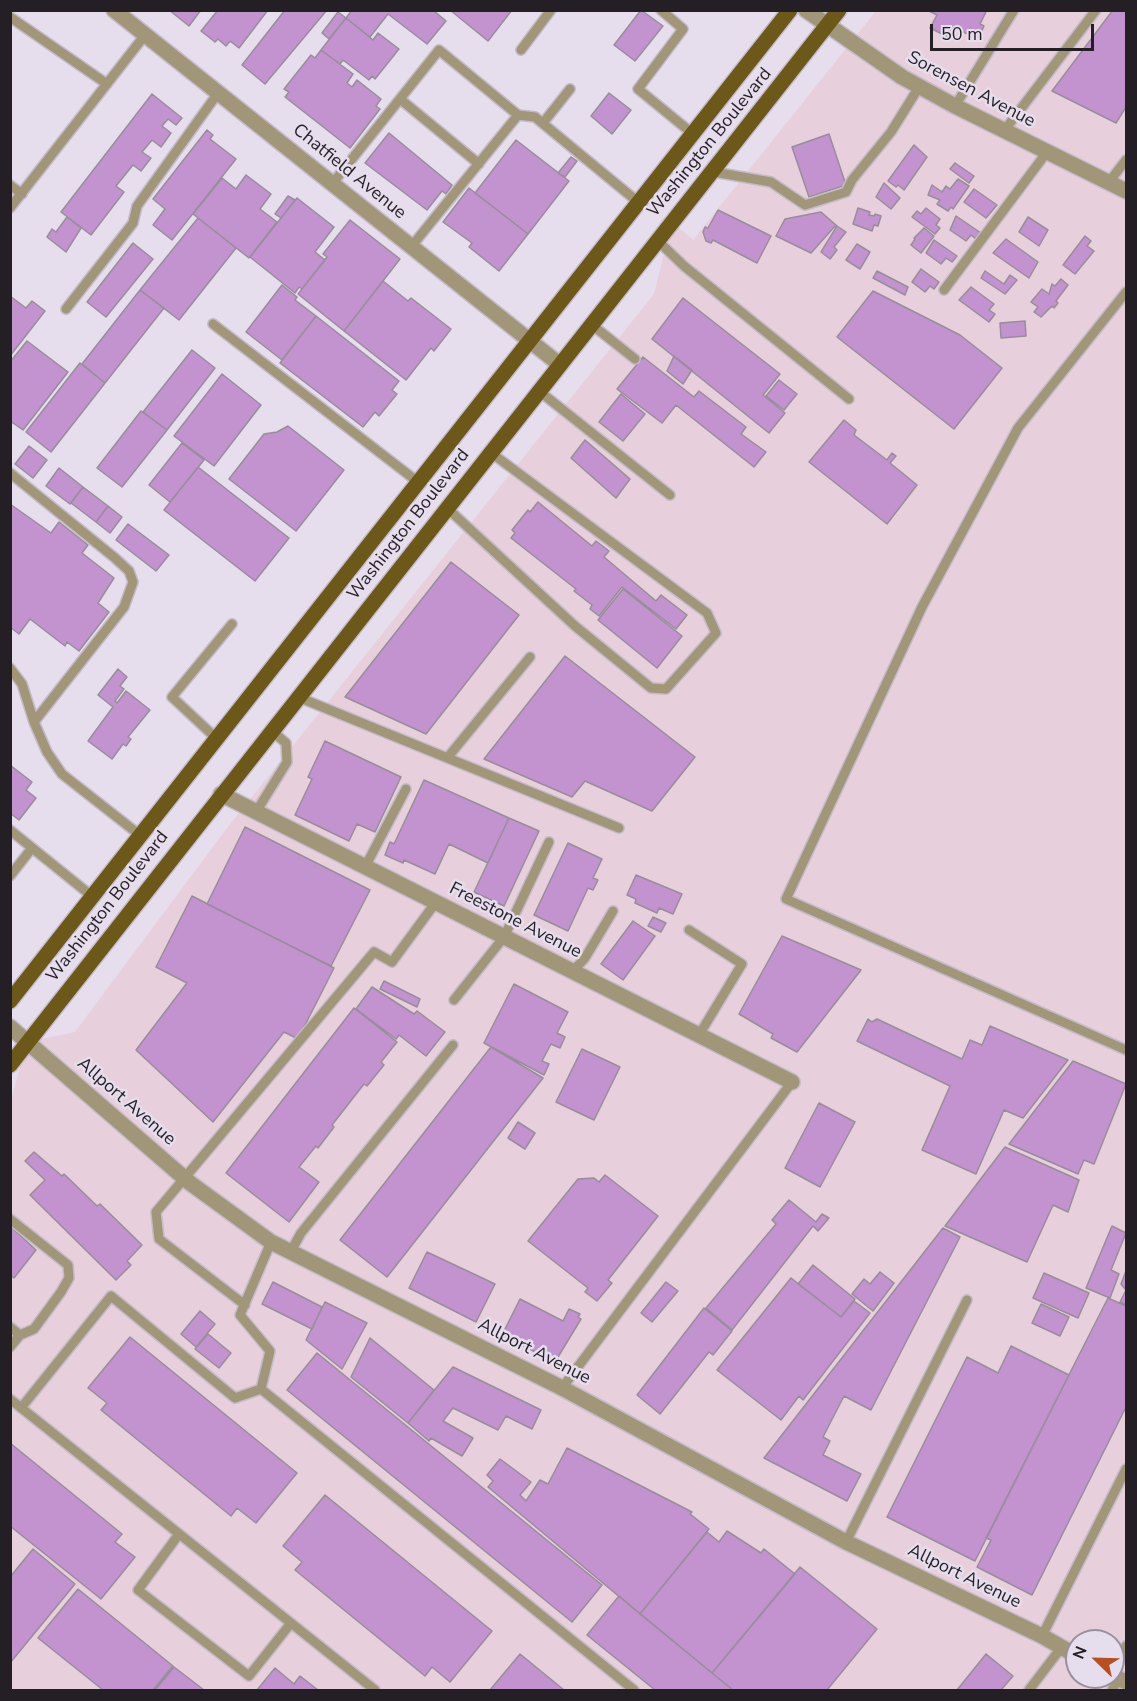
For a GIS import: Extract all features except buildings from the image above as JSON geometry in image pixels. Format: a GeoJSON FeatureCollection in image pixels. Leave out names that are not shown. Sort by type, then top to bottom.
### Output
{"type":"FeatureCollection","features":[{"type":"Feature","properties":{"kind":"main road","name":"Washington Boulevard"},"geometry":{"type":"LineString","coordinates":[[10,1001],[790,10]]}},
{"type":"Feature","properties":{"kind":"main road","name":"Washington Boulevard"},"geometry":{"type":"LineString","coordinates":[[10,1065],[559,364],[714,172],[839,10]]}},
{"type":"Feature","properties":{"kind":"street","name":"Chatfield Avenue"},"geometry":{"type":"LineString","coordinates":[[114,10],[559,364]]}},
{"type":"Feature","properties":{"kind":"street","name":"Sorensen Avenue"},"geometry":{"type":"LineString","coordinates":[[806,10],[826,27],[919,87],[1126,191]]}},
{"type":"Feature","properties":{"kind":"street","name":"Freestone Avenue"},"geometry":{"type":"LineString","coordinates":[[221,794],[792,1082]]}},
{"type":"Feature","properties":{"kind":"street","name":"Allport Avenue"},"geometry":{"type":"LineString","coordinates":[[10,1027],[185,1179],[272,1242],[562,1388],[846,1542],[1042,1636],[1065,1650]]}},
{"type":"Feature","properties":{"kind":"lane"},"geometry":{"type":"LineString","coordinates":[[521,50],[551,10]]}},
{"type":"Feature","properties":{"kind":"lane"},"geometry":{"type":"LineString","coordinates":[[661,10],[683,29],[638,89],[693,134]]}},
{"type":"Feature","properties":{"kind":"lane"},"geometry":{"type":"LineString","coordinates":[[954,106],[1014,10]]}},
{"type":"Feature","properties":{"kind":"lane"},"geometry":{"type":"LineString","coordinates":[[1004,131],[1096,10]]}},
{"type":"Feature","properties":{"kind":"lane"},"geometry":{"type":"LineString","coordinates":[[10,17],[107,84]]}},
{"type":"Feature","properties":{"kind":"lane"},"geometry":{"type":"LineString","coordinates":[[10,208],[145,35]]}},
{"type":"Feature","properties":{"kind":"lane"},"geometry":{"type":"LineString","coordinates":[[332,184],[440,50],[518,115],[535,117],[543,123],[638,202]]}},
{"type":"Feature","properties":{"kind":"lane"},"geometry":{"type":"LineString","coordinates":[[714,172],[771,182],[805,205],[846,192],[852,180],[891,132],[919,87]]}},
{"type":"Feature","properties":{"kind":"lane"},"geometry":{"type":"LineString","coordinates":[[543,123],[570,89]]}},
{"type":"Feature","properties":{"kind":"lane"},"geometry":{"type":"LineString","coordinates":[[66,309],[133,223],[137,206],[218,93]]}},
{"type":"Feature","properties":{"kind":"lane"},"geometry":{"type":"LineString","coordinates":[[400,99],[479,164]]}},
{"type":"Feature","properties":{"kind":"lane"},"geometry":{"type":"LineString","coordinates":[[411,247],[518,115]]}},
{"type":"Feature","properties":{"kind":"lane"},"geometry":{"type":"LineString","coordinates":[[944,290],[1047,152]]}},
{"type":"Feature","properties":{"kind":"lane"},"geometry":{"type":"LineString","coordinates":[[1109,182],[1126,160]]}},
{"type":"Feature","properties":{"kind":"lane"},"geometry":{"type":"LineString","coordinates":[[10,185],[21,194]]}},
{"type":"Feature","properties":{"kind":"lane"},"geometry":{"type":"LineString","coordinates":[[657,240],[684,266],[849,399]]}},
{"type":"Feature","properties":{"kind":"lane"},"geometry":{"type":"LineString","coordinates":[[1126,292],[1018,428],[922,607],[786,899],[1126,1050]]}},
{"type":"Feature","properties":{"kind":"lane"},"geometry":{"type":"LineString","coordinates":[[213,324],[418,482]]}},
{"type":"Feature","properties":{"kind":"lane"},"geometry":{"type":"LineString","coordinates":[[591,324],[635,359]]}},
{"type":"Feature","properties":{"kind":"lane"},"geometry":{"type":"LineString","coordinates":[[539,391],[670,495]]}},
{"type":"Feature","properties":{"kind":"lane"},"geometry":{"type":"LineString","coordinates":[[447,508],[576,626],[651,688],[666,688],[716,633],[707,613],[490,452]]}},
{"type":"Feature","properties":{"kind":"lane"},"geometry":{"type":"LineString","coordinates":[[10,473],[129,571],[133,582],[124,607],[34,722]]}},
{"type":"Feature","properties":{"kind":"lane"},"geometry":{"type":"LineString","coordinates":[[217,739],[172,697],[232,624]]}},
{"type":"Feature","properties":{"kind":"lane"},"geometry":{"type":"LineString","coordinates":[[448,757],[530,657]]}},
{"type":"Feature","properties":{"kind":"lane"},"geometry":{"type":"LineString","coordinates":[[10,668],[22,684],[34,722],[47,752],[62,774],[141,836]]}},
{"type":"Feature","properties":{"kind":"lane"},"geometry":{"type":"LineString","coordinates":[[298,697],[619,828]]}},
{"type":"Feature","properties":{"kind":"lane"},"geometry":{"type":"LineString","coordinates":[[256,812],[286,762],[286,744],[272,731]]}},
{"type":"Feature","properties":{"kind":"lane"},"geometry":{"type":"LineString","coordinates":[[365,867],[406,789]]}},
{"type":"Feature","properties":{"kind":"lane"},"geometry":{"type":"LineString","coordinates":[[10,830],[93,897]]}},
{"type":"Feature","properties":{"kind":"lane"},"geometry":{"type":"LineString","coordinates":[[454,1000],[504,937],[549,842]]}},
{"type":"Feature","properties":{"kind":"lane"},"geometry":{"type":"LineString","coordinates":[[10,876],[32,848]]}},
{"type":"Feature","properties":{"kind":"lane"},"geometry":{"type":"LineString","coordinates":[[245,1305],[159,1239],[156,1212],[374,952],[392,962],[436,903]]}},
{"type":"Feature","properties":{"kind":"lane"},"geometry":{"type":"LineString","coordinates":[[573,972],[585,958],[613,911]]}},
{"type":"Feature","properties":{"kind":"lane"},"geometry":{"type":"LineString","coordinates":[[689,930],[742,964],[699,1035]]}},
{"type":"Feature","properties":{"kind":"lane"},"geometry":{"type":"LineString","coordinates":[[291,1251],[301,1233],[453,1045]]}},
{"type":"Feature","properties":{"kind":"lane"},"geometry":{"type":"LineString","coordinates":[[562,1388],[792,1082]]}},
{"type":"Feature","properties":{"kind":"lane"},"geometry":{"type":"LineString","coordinates":[[10,1219],[68,1265],[69,1278],[62,1292],[33,1329],[20,1335],[10,1347]]}},
{"type":"Feature","properties":{"kind":"lane"},"geometry":{"type":"LineString","coordinates":[[261,1389],[270,1351],[240,1315],[272,1242]]}},
{"type":"Feature","properties":{"kind":"lane"},"geometry":{"type":"LineString","coordinates":[[21,1408],[111,1296],[235,1398],[261,1389]]}},
{"type":"Feature","properties":{"kind":"lane"},"geometry":{"type":"LineString","coordinates":[[846,1542],[967,1300]]}},
{"type":"Feature","properties":{"kind":"lane"},"geometry":{"type":"LineString","coordinates":[[10,1327],[20,1335]]}},
{"type":"Feature","properties":{"kind":"lane"},"geometry":{"type":"LineString","coordinates":[[261,1389],[634,1690]]}},
{"type":"Feature","properties":{"kind":"lane"},"geometry":{"type":"LineString","coordinates":[[10,1399],[375,1690]]}},
{"type":"Feature","properties":{"kind":"lane"},"geometry":{"type":"LineString","coordinates":[[1042,1636],[1126,1469]]}},
{"type":"Feature","properties":{"kind":"lane"},"geometry":{"type":"LineString","coordinates":[[179,1534],[138,1590],[249,1676],[291,1623]]}},
{"type":"Feature","properties":{"kind":"lane"},"geometry":{"type":"LineString","coordinates":[[1029,1690],[1061,1648]]}},
{"type":"Feature","properties":{"kind":"shaded area"},"geometry":{"type":"Polygon","coordinates":[[[876,11],[1126,11],[1126,1690],[11,1690],[10,1104],[27,1042],[75,1032],[224,832],[654,294],[672,222],[693,240],[876,11]]]}}]}
